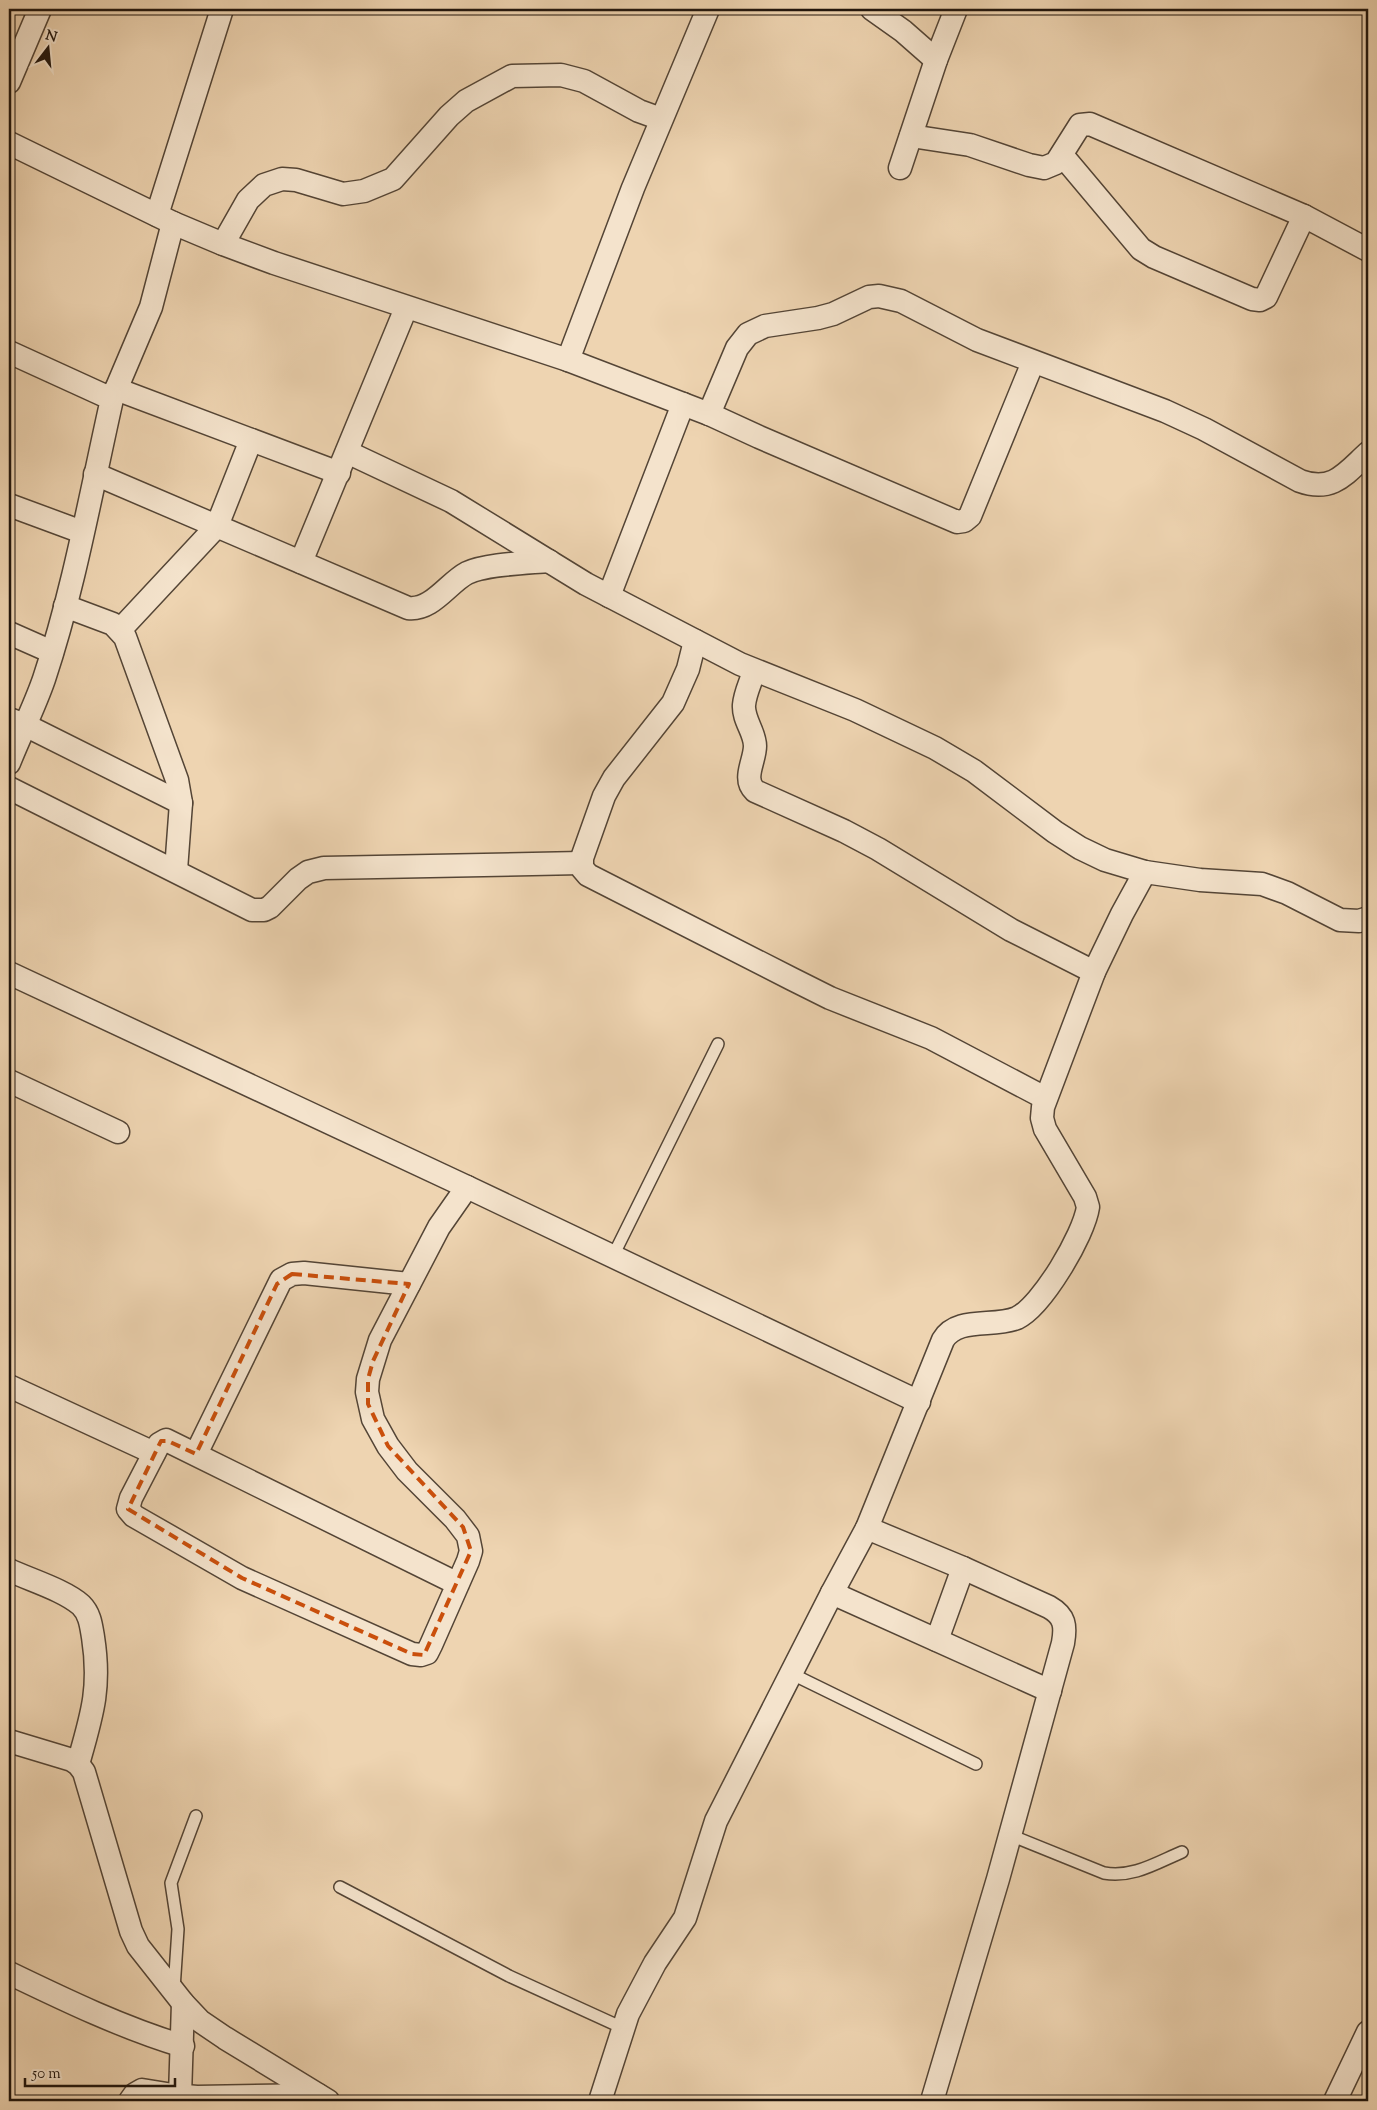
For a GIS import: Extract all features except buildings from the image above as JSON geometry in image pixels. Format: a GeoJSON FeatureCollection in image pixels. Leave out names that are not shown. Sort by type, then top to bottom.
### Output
{"type":"FeatureCollection","features":[{"type":"Feature","properties":{"kind":"street"},"geometry":{"type":"LineString","coordinates":[[9,82],[40,9]]}},
{"type":"Feature","properties":{"kind":"street"},"geometry":{"type":"LineString","coordinates":[[9,763],[17,722],[43,681],[52,652],[65,606],[114,394],[151,306],[165,219],[222,9]]}},
{"type":"Feature","properties":{"kind":"street"},"geometry":{"type":"LineString","coordinates":[[568,360],[626,205],[708,9]]}},
{"type":"Feature","properties":{"kind":"street"},"geometry":{"type":"LineString","coordinates":[[872,9],[904,31],[936,60]]}},
{"type":"Feature","properties":{"kind":"street"},"geometry":{"type":"LineString","coordinates":[[900,168],[936,60],[956,9]]}},
{"type":"Feature","properties":{"kind":"street"},"geometry":{"type":"LineString","coordinates":[[223,244],[248,200],[264,185],[282,179],[296,180],[342,194],[364,191],[393,179],[449,116],[466,101],[512,76],[561,76],[584,81],[639,111],[661,119]]}},
{"type":"Feature","properties":{"kind":"street"},"geometry":{"type":"LineString","coordinates":[[911,136],[970,145],[1038,167],[1051,166],[1062,155],[1080,125],[1090,124],[1304,216],[1368,250]]}},
{"type":"Feature","properties":{"kind":"street"},"geometry":{"type":"LineString","coordinates":[[9,143],[165,219],[223,244],[406,308],[568,360],[709,414],[926,509],[961,522],[970,516],[1032,362]]}},
{"type":"Feature","properties":{"kind":"street"},"geometry":{"type":"LineString","coordinates":[[1062,155],[1141,249],[1154,257],[1252,299],[1264,299],[1269,292],[1304,216]]}},
{"type":"Feature","properties":{"kind":"street"},"geometry":{"type":"LineString","coordinates":[[709,414],[737,348],[748,334],[765,326],[833,314],[869,297],[890,297],[977,340],[1165,411],[1310,485],[1329,484],[1339,479],[1368,453]]}},
{"type":"Feature","properties":{"kind":"street"},"geometry":{"type":"LineString","coordinates":[[301,562],[406,308]]}},
{"type":"Feature","properties":{"kind":"street"},"geometry":{"type":"LineString","coordinates":[[9,352],[114,394],[251,440],[339,473]]}},
{"type":"Feature","properties":{"kind":"street"},"geometry":{"type":"LineString","coordinates":[[609,596],[682,404]]}},
{"type":"Feature","properties":{"kind":"street"},"geometry":{"type":"LineString","coordinates":[[120,630],[217,526],[251,440]]}},
{"type":"Feature","properties":{"kind":"street"},"geometry":{"type":"LineString","coordinates":[[347,452],[435,493],[609,596],[754,670],[863,714],[935,748],[974,771],[1055,832],[1080,848],[1105,860],[1145,872],[1200,880],[1262,884],[1274,887],[1340,920],[1359,921],[1368,918]]}},
{"type":"Feature","properties":{"kind":"street"},"geometry":{"type":"LineString","coordinates":[[95,474],[400,606],[414,608],[429,602],[458,579],[478,569],[549,560]]}},
{"type":"Feature","properties":{"kind":"street"},"geometry":{"type":"LineString","coordinates":[[9,505],[82,532]]}},
{"type":"Feature","properties":{"kind":"street"},"geometry":{"type":"LineString","coordinates":[[65,606],[113,624],[125,637],[174,768],[181,804],[176,870]]}},
{"type":"Feature","properties":{"kind":"street"},"geometry":{"type":"LineString","coordinates":[[9,633],[52,652]]}},
{"type":"Feature","properties":{"kind":"street"},"geometry":{"type":"LineString","coordinates":[[696,640],[688,669],[673,704],[610,786],[587,842],[581,863],[583,871],[792,979],[848,1005],[931,1038],[1045,1098]]}},
{"type":"Feature","properties":{"kind":"street"},"geometry":{"type":"LineString","coordinates":[[754,670],[744,710],[755,742],[755,753],[749,780],[751,788],[844,831],[878,849],[1011,930],[1094,972]]}},
{"type":"Feature","properties":{"kind":"street"},"geometry":{"type":"LineString","coordinates":[[17,722],[181,804]]}},
{"type":"Feature","properties":{"kind":"street"},"geometry":{"type":"LineString","coordinates":[[9,788],[176,870],[243,906],[258,911],[270,907],[298,879],[308,872],[324,868],[581,863]]}},
{"type":"Feature","properties":{"kind":"street"},"geometry":{"type":"LineString","coordinates":[[600,2101],[623,2028],[640,1988],[686,1918],[716,1821],[790,1673],[867,1528],[943,1340],[948,1331],[958,1327],[1009,1320],[1024,1313],[1063,1266],[1087,1212],[1088,1207],[1085,1197],[1045,1129],[1042,1118],[1045,1098],[1094,972],[1145,872]]}},
{"type":"Feature","properties":{"kind":"street"},"geometry":{"type":"LineString","coordinates":[[9,973],[467,1186],[919,1402]]}},
{"type":"Feature","properties":{"kind":"street"},"geometry":{"type":"LineString","coordinates":[[9,1080],[118,1132]]}},
{"type":"Feature","properties":{"kind":"street"},"geometry":{"type":"LineString","coordinates":[[458,1584],[166,1440],[159,1444],[154,1452],[129,1503],[129,1512],[210,1560],[278,1595],[412,1654],[424,1655],[429,1650],[458,1584],[471,1551],[468,1536],[456,1519],[407,1471],[397,1458],[374,1420],[368,1404],[368,1379],[380,1340],[439,1227],[467,1186]]}},
{"type":"Feature","properties":{"kind":"street"},"geometry":{"type":"LineString","coordinates":[[196,1454],[281,1280],[292,1274],[304,1273],[409,1284]]}},
{"type":"Feature","properties":{"kind":"street"},"geometry":{"type":"LineString","coordinates":[[9,1386],[154,1452]]}},
{"type":"Feature","properties":{"kind":"street"},"geometry":{"type":"LineString","coordinates":[[867,1528],[963,1568],[1049,1607],[1062,1617],[1066,1631],[1010,1836],[932,2101]]}},
{"type":"Feature","properties":{"kind":"street"},"geometry":{"type":"LineString","coordinates":[[937,1640],[963,1568]]}},
{"type":"Feature","properties":{"kind":"street"},"geometry":{"type":"LineString","coordinates":[[9,1570],[68,1596],[83,1607],[88,1614],[97,1662],[97,1679],[92,1713],[78,1764]]}},
{"type":"Feature","properties":{"kind":"street"},"geometry":{"type":"LineString","coordinates":[[832,1593],[1050,1691]]}},
{"type":"Feature","properties":{"kind":"street"},"geometry":{"type":"LineString","coordinates":[[9,1741],[63,1756],[78,1764],[88,1784],[131,1931],[138,1946],[178,1997],[200,2021],[323,2098]]}},
{"type":"Feature","properties":{"kind":"street"},"geometry":{"type":"LineString","coordinates":[[9,1973],[90,2011],[145,2034],[183,2046]]}},
{"type":"Feature","properties":{"kind":"street"},"geometry":{"type":"LineString","coordinates":[[178,1997],[183,2046],[180,2096]]}},
{"type":"Feature","properties":{"kind":"street"},"geometry":{"type":"LineString","coordinates":[[1335,2101],[1366,2041]]}},
{"type":"Feature","properties":{"kind":"street"},"geometry":{"type":"LineString","coordinates":[[130,2101],[134,2094],[142,2090],[180,2096],[323,2098]]}},
{"type":"Feature","properties":{"kind":"lane"},"geometry":{"type":"LineString","coordinates":[[613,1256],[718,1044]]}},
{"type":"Feature","properties":{"kind":"lane"},"geometry":{"type":"LineString","coordinates":[[790,1673],[976,1764]]}},
{"type":"Feature","properties":{"kind":"lane"},"geometry":{"type":"LineString","coordinates":[[178,1997],[178,1929],[171,1883],[196,1816]]}},
{"type":"Feature","properties":{"kind":"lane"},"geometry":{"type":"LineString","coordinates":[[1010,1836],[1104,1873],[1118,1875],[1130,1874],[1182,1852]]}},
{"type":"Feature","properties":{"kind":"lane"},"geometry":{"type":"LineString","coordinates":[[340,1887],[509,1976],[623,2028]]}},
{"type":"Feature","properties":{"kind":"highlighted area"},"geometry":{"type":"Polygon","coordinates":[[[292,1274],[409,1284],[373,1361],[368,1379],[368,1404],[388,1446],[463,1527],[471,1551],[424,1655],[412,1654],[242,1578],[128,1509],[161,1441],[168,1441],[196,1454],[277,1284],[292,1274]]]}}]}
